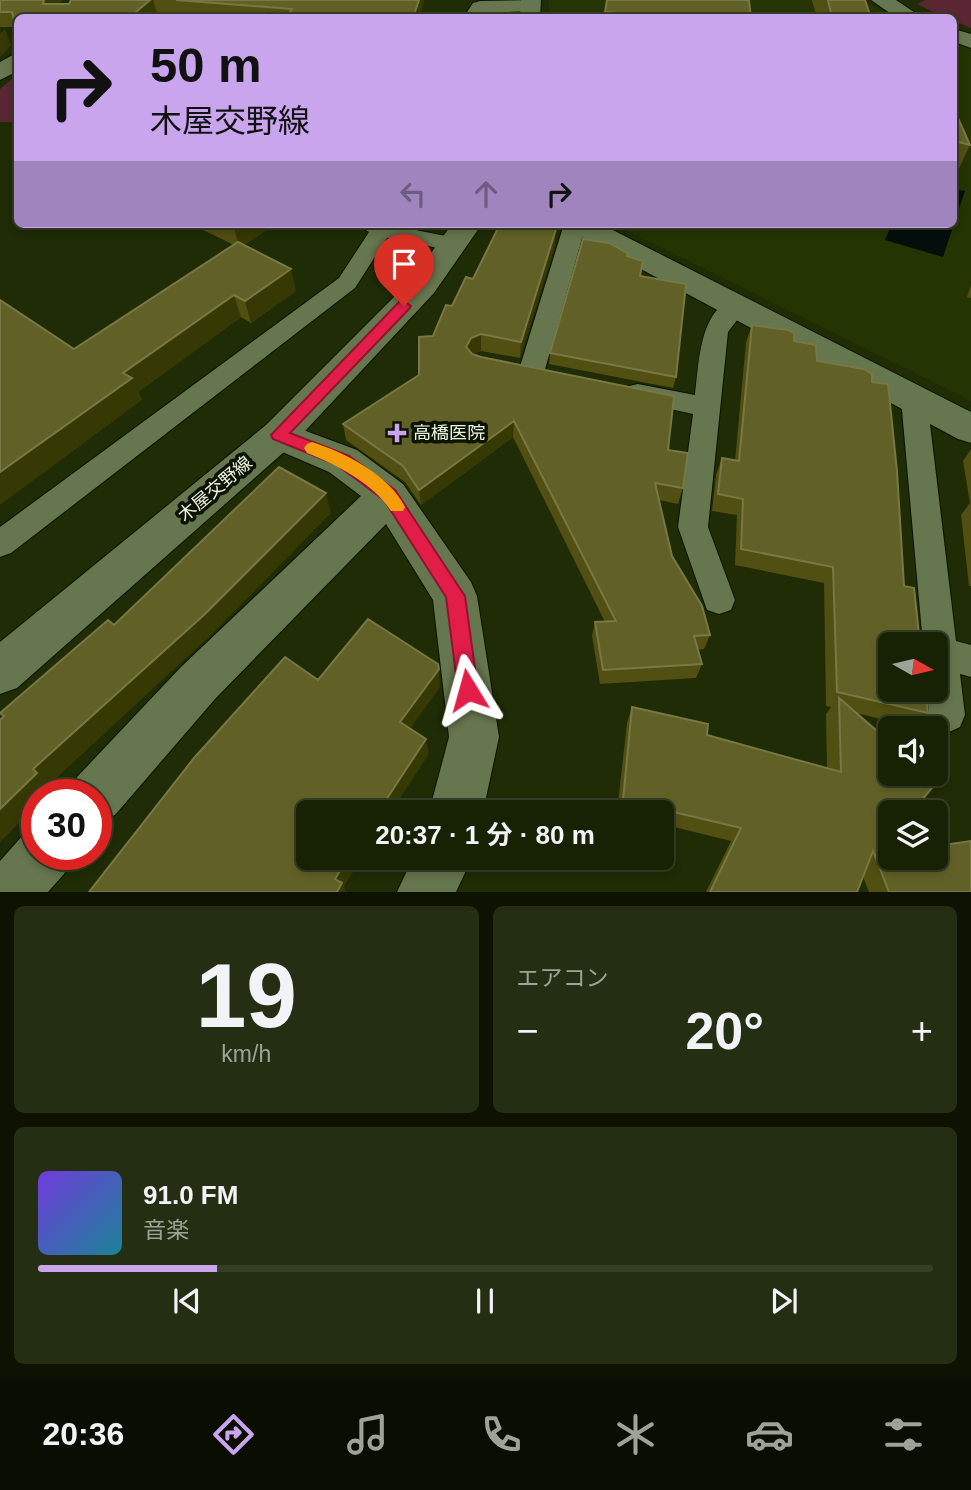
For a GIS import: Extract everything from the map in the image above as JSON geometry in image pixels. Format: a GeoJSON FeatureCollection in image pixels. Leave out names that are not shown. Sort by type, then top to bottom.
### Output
{"type":"FeatureCollection","features":[{"type":"Feature","properties":{"kind":"street"},"geometry":{"type":"LineString","coordinates":[[889,1],[907,14]]}},
{"type":"Feature","properties":{"kind":"street"},"geometry":{"type":"LineString","coordinates":[[476,14],[480,7],[530,7]]}},
{"type":"Feature","properties":{"kind":"street"},"geometry":{"type":"LineString","coordinates":[[0,73],[14,62]]}},
{"type":"Feature","properties":{"kind":"street"},"geometry":{"type":"LineString","coordinates":[[584,228],[971,429]]}},
{"type":"Feature","properties":{"kind":"street","name":"木屋交野線"},"geometry":{"type":"LineString","coordinates":[[0,672],[279,435],[423,286],[460,234]]}},
{"type":"Feature","properties":{"kind":"street"},"geometry":{"type":"LineString","coordinates":[[279,435],[343,461],[390,495],[455,596],[474,737],[459,800]]}},
{"type":"Feature","properties":{"kind":"street"},"geometry":{"type":"LineString","coordinates":[[111,779],[198,683],[390,495]]}},
{"type":"Feature","properties":{"kind":"street"},"geometry":{"type":"LineString","coordinates":[[10,891],[29,870]]}},
{"type":"Feature","properties":{"kind":"street"},"geometry":{"type":"LineString","coordinates":[[425,891],[437,870]]}},
{"type":"Feature","properties":{"kind":"lane"},"geometry":{"type":"LineString","coordinates":[[0,544],[346,283],[374,228]]}},
{"type":"Feature","properties":{"kind":"lane"},"geometry":{"type":"LineString","coordinates":[[386,228],[460,234]]}},
{"type":"Feature","properties":{"kind":"lane"},"geometry":{"type":"LineString","coordinates":[[558,378],[519,370],[574,228]]}},
{"type":"Feature","properties":{"kind":"lane"},"geometry":{"type":"LineString","coordinates":[[719,600],[693,527],[716,331],[736,306]]}},
{"type":"Feature","properties":{"kind":"lane"},"geometry":{"type":"LineString","coordinates":[[612,388],[708,407]]}},
{"type":"Feature","properties":{"kind":"lane"},"geometry":{"type":"LineString","coordinates":[[914,399],[956,657],[947,715]]}},
{"type":"Feature","properties":{"kind":"shaded area"},"geometry":{"type":"Polygon","coordinates":[[[549,0],[861,0],[890,14],[549,14],[549,0]]]}},
{"type":"Feature","properties":{"kind":"shaded area"},"geometry":{"type":"Polygon","coordinates":[[[925,0],[971,0],[971,28],[957,22],[957,14],[938,14],[917,4],[925,0]]]}},
{"type":"Feature","properties":{"kind":"shaded area"},"geometry":{"type":"Polygon","coordinates":[[[957,41],[971,46],[971,401],[622,228],[957,228],[957,41]]]}},
{"type":"Feature","properties":{"kind":"shaded area"},"geometry":{"type":"Polygon","coordinates":[[[14,77],[14,122],[0,122],[0,89],[14,77]]]}},
{"type":"Feature","properties":{"kind":"shaded area"},"geometry":{"type":"Polygon","coordinates":[[[957,190],[965,191],[957,215],[957,190]]]}},
{"type":"Feature","properties":{"kind":"shaded area"},"geometry":{"type":"Polygon","coordinates":[[[890,228],[953,228],[943,257],[885,240],[890,228]]]}},
{"type":"Feature","properties":{"kind":"building"},"geometry":{"type":"Polygon","coordinates":[[[0,0],[44,0],[43,4],[69,4],[71,0],[150,0],[134,14],[14,14],[14,20],[12,12],[0,12],[0,0]]]}},
{"type":"Feature","properties":{"kind":"building"},"geometry":{"type":"Polygon","coordinates":[[[176,0],[419,0],[414,14],[289,14],[292,9],[176,0]]]}},
{"type":"Feature","properties":{"kind":"building"},"geometry":{"type":"Polygon","coordinates":[[[607,0],[749,0],[751,14],[632,14],[605,12],[607,0]]]}},
{"type":"Feature","properties":{"kind":"building"},"geometry":{"type":"Polygon","coordinates":[[[828,0],[865,0],[870,14],[831,14],[828,0]]]}},
{"type":"Feature","properties":{"kind":"building"},"geometry":{"type":"Polygon","coordinates":[[[957,116],[970,145],[957,142],[957,116]]]}},
{"type":"Feature","properties":{"kind":"building"},"geometry":{"type":"Polygon","coordinates":[[[498,228],[556,229],[521,342],[481,334],[471,338],[466,347],[472,354],[481,357],[674,396],[668,450],[688,453],[683,488],[655,483],[672,556],[702,606],[710,635],[694,636],[702,664],[603,670],[595,622],[616,621],[514,421],[419,490],[403,466],[343,424],[419,375],[419,337],[433,336],[446,305],[452,306],[466,277],[473,279],[498,228]]]}},
{"type":"Feature","properties":{"kind":"building"},"geometry":{"type":"Polygon","coordinates":[[[583,239],[609,243],[627,253],[627,256],[643,261],[640,276],[686,284],[676,377],[550,353],[583,239]]]}},
{"type":"Feature","properties":{"kind":"building"},"geometry":{"type":"Polygon","coordinates":[[[238,242],[291,269],[245,301],[234,295],[123,373],[132,378],[0,472],[0,300],[74,349],[238,242]]]}},
{"type":"Feature","properties":{"kind":"building"},"geometry":{"type":"Polygon","coordinates":[[[752,325],[788,330],[794,333],[794,341],[816,345],[817,361],[864,369],[872,374],[872,382],[888,384],[897,471],[904,586],[914,588],[919,632],[878,632],[878,701],[837,692],[833,567],[741,549],[743,499],[718,494],[722,458],[739,461],[752,325]]]}},
{"type":"Feature","properties":{"kind":"building"},"geometry":{"type":"Polygon","coordinates":[[[279,467],[326,493],[205,614],[33,769],[37,773],[31,779],[21,779],[21,789],[0,809],[0,720],[4,716],[0,713],[108,620],[114,625],[279,467]]]}},
{"type":"Feature","properties":{"kind":"building"},"geometry":{"type":"Polygon","coordinates":[[[368,619],[438,664],[439,669],[400,722],[426,739],[386,800],[296,800],[296,870],[341,870],[335,879],[342,883],[337,892],[89,892],[106,870],[112,870],[112,863],[194,758],[285,657],[318,680],[368,619]]]}},
{"type":"Feature","properties":{"kind":"building"},"geometry":{"type":"Polygon","coordinates":[[[839,698],[878,732],[878,786],[934,786],[922,800],[878,800],[878,864],[873,851],[857,892],[710,892],[741,828],[674,812],[674,800],[623,800],[632,707],[708,724],[707,735],[841,772],[839,698]]]}},
{"type":"Feature","properties":{"kind":"building"},"geometry":{"type":"Polygon","coordinates":[[[880,702],[927,702],[928,713],[880,702]]]}},
{"type":"Feature","properties":{"kind":"building"},"geometry":{"type":"Polygon","coordinates":[[[971,841],[971,892],[889,892],[880,870],[948,870],[948,844],[971,841]]]}},
{"type":"Feature","properties":{"kind":"slow traffic"},"geometry":{"type":"LineString","coordinates":[[312,448],[343,461],[390,495],[397,507]]}},
{"type":"Feature","properties":{"kind":"place","name":"高橋医院"},"geometry":{"type":"Point","coordinates":[397,433]}},
{"type":"Feature","properties":{"kind":"route"},"geometry":{"type":"LineString","coordinates":[[404,306],[279,435],[343,461],[390,495],[455,596],[468,690]]}}]}
